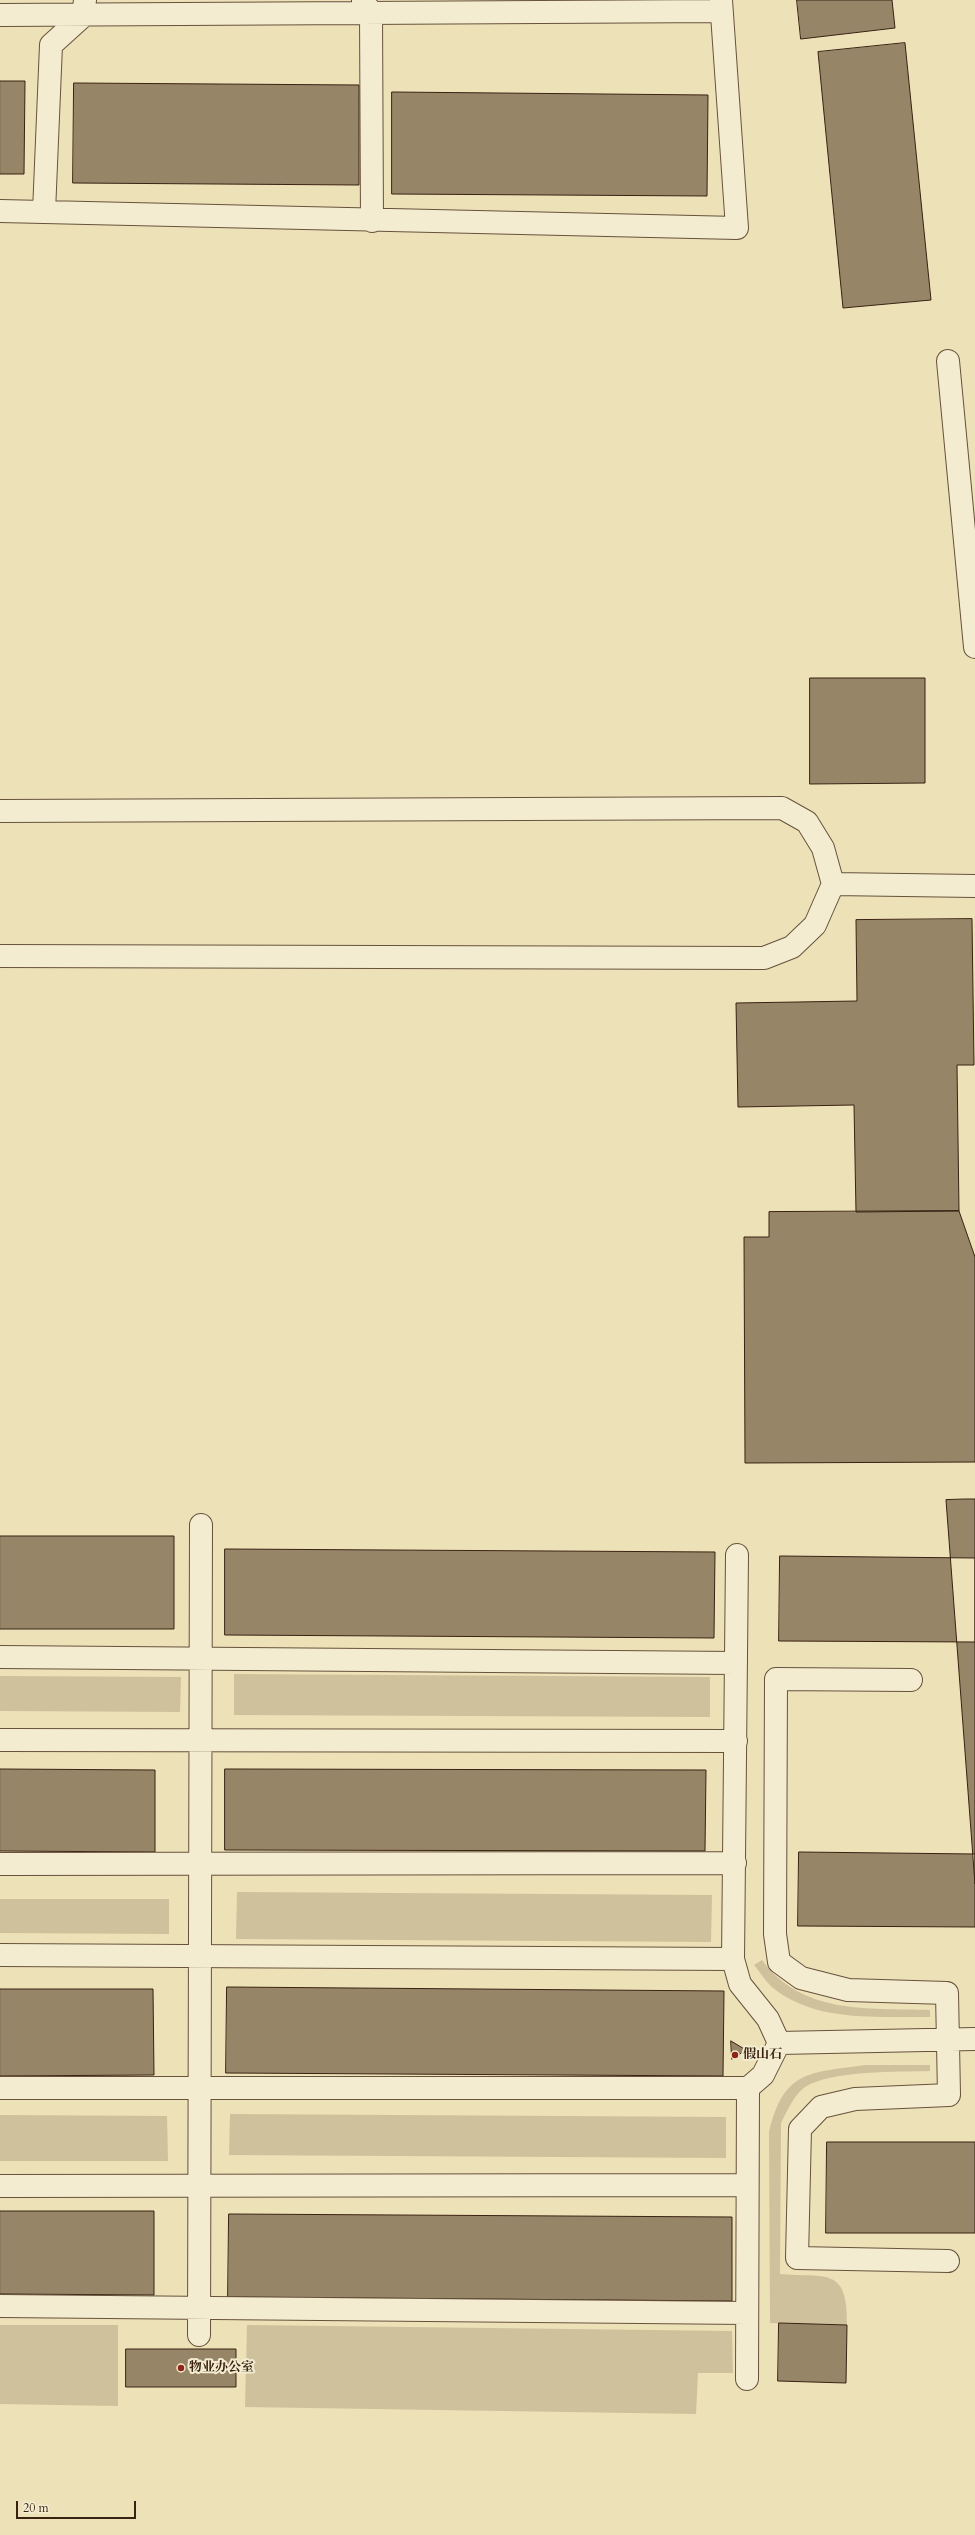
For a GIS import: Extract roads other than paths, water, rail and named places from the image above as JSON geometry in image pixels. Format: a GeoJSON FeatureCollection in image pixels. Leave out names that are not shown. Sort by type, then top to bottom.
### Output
{"type":"FeatureCollection","features":[{"type":"Feature","properties":{"kind":"street"},"geometry":{"type":"LineString","coordinates":[[366,6],[372,221]]}},
{"type":"Feature","properties":{"kind":"street"},"geometry":{"type":"LineString","coordinates":[[0,15],[84,8],[721,6],[737,228],[372,221],[0,211]]}},
{"type":"Feature","properties":{"kind":"street"},"geometry":{"type":"LineString","coordinates":[[44,212],[51,45],[84,8]]}},
{"type":"Feature","properties":{"kind":"street"},"geometry":{"type":"LineString","coordinates":[[948,361],[975,647]]}},
{"type":"Feature","properties":{"kind":"street"},"geometry":{"type":"LineString","coordinates":[[0,811],[782,808],[807,822],[823,848],[833,884],[815,925],[792,948],[764,958],[0,956]]}},
{"type":"Feature","properties":{"kind":"street"},"geometry":{"type":"LineString","coordinates":[[833,884],[975,886]]}},
{"type":"Feature","properties":{"kind":"street"},"geometry":{"type":"LineString","coordinates":[[199,2335],[201,1525]]}},
{"type":"Feature","properties":{"kind":"street"},"geometry":{"type":"LineString","coordinates":[[737,1555],[733,1959],[740,1984],[768,2019],[779,2043]]}},
{"type":"Feature","properties":{"kind":"street"},"geometry":{"type":"LineString","coordinates":[[0,1657],[736,1663]]}},
{"type":"Feature","properties":{"kind":"street"},"geometry":{"type":"LineString","coordinates":[[911,1680],[776,1679],[775,1934],[779,1962],[801,1978],[848,1990],[947,1993],[949,2095],[855,2099],[821,2107],[800,2129],[797,2258],[948,2260]]}},
{"type":"Feature","properties":{"kind":"street"},"geometry":{"type":"LineString","coordinates":[[0,1740],[736,1741]]}},
{"type":"Feature","properties":{"kind":"street"},"geometry":{"type":"LineString","coordinates":[[0,1864],[735,1863]]}},
{"type":"Feature","properties":{"kind":"street"},"geometry":{"type":"LineString","coordinates":[[0,1955],[733,1959]]}},
{"type":"Feature","properties":{"kind":"street"},"geometry":{"type":"LineString","coordinates":[[779,2043],[975,2039]]}},
{"type":"Feature","properties":{"kind":"street"},"geometry":{"type":"LineString","coordinates":[[0,2088],[748,2088],[763,2075],[779,2043]]}},
{"type":"Feature","properties":{"kind":"street"},"geometry":{"type":"LineString","coordinates":[[747,2379],[748,2088]]}},
{"type":"Feature","properties":{"kind":"street"},"geometry":{"type":"LineString","coordinates":[[0,2186],[747,2185]]}},
{"type":"Feature","properties":{"kind":"street"},"geometry":{"type":"LineString","coordinates":[[0,2306],[747,2312]]}},
{"type":"Feature","properties":{"kind":"place","name":"假山石"},"geometry":{"type":"Point","coordinates":[735,2055]}},
{"type":"Feature","properties":{"kind":"place","name":"物业办公室"},"geometry":{"type":"Point","coordinates":[181,2368]}}]}
